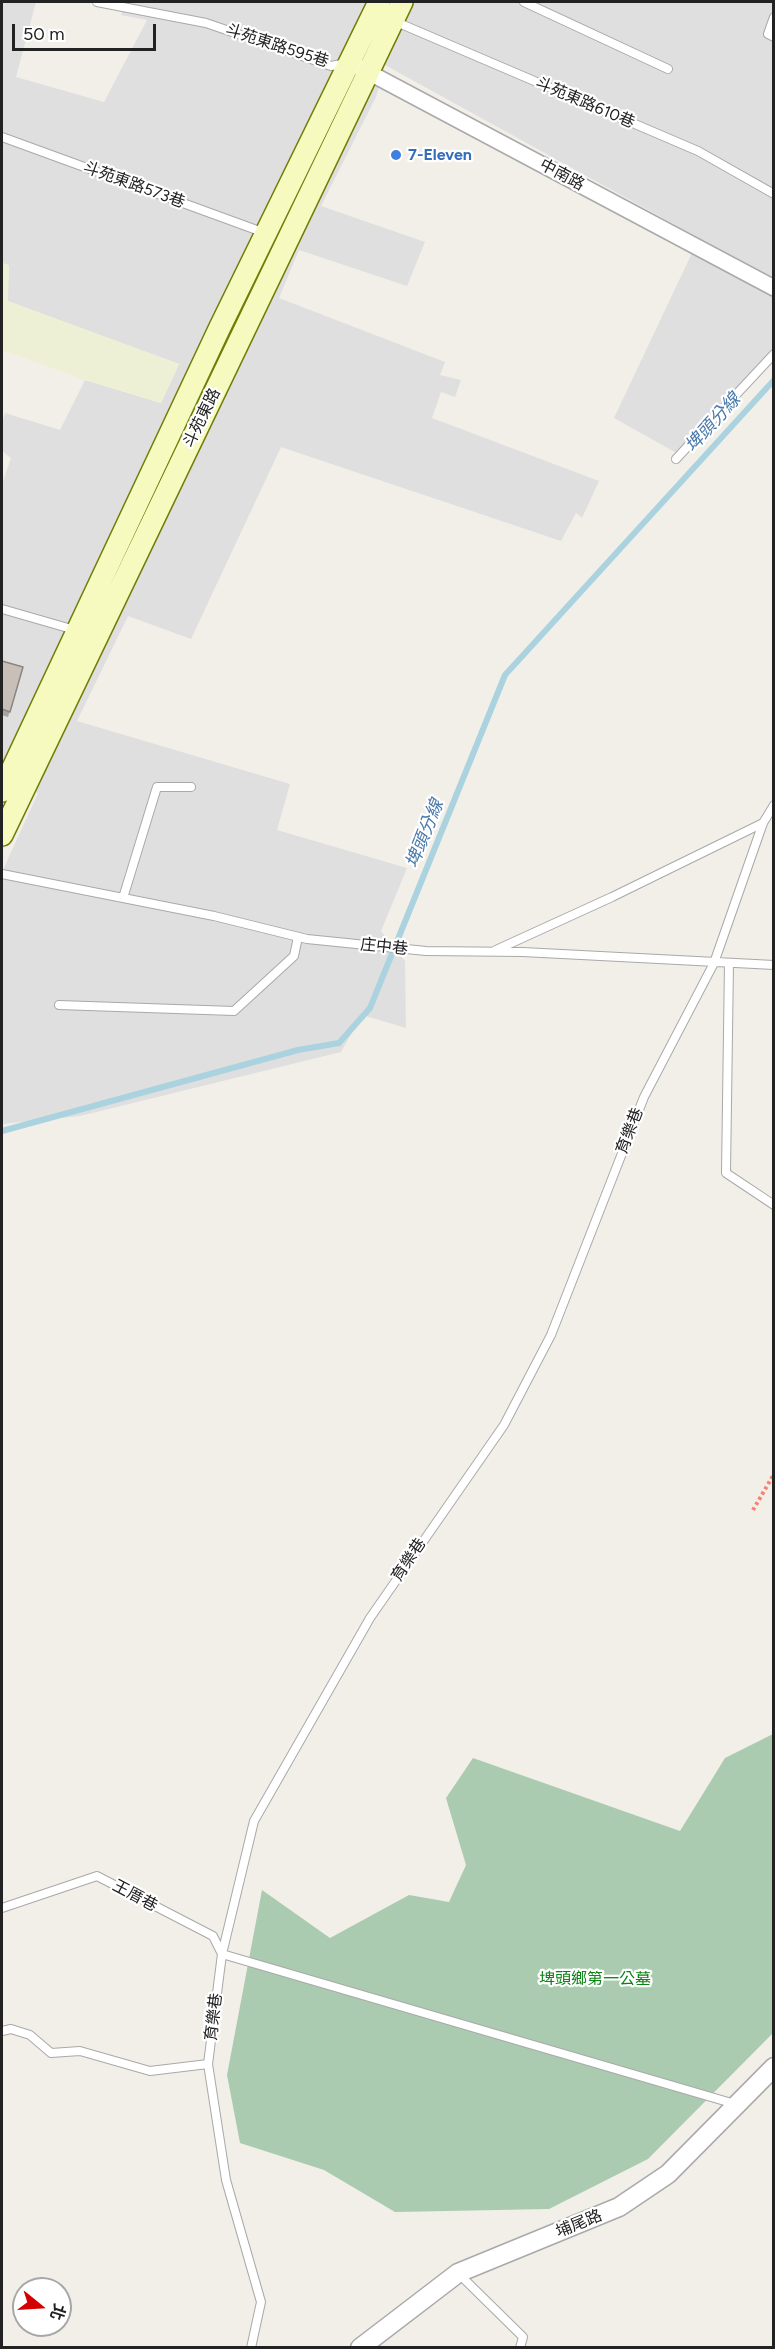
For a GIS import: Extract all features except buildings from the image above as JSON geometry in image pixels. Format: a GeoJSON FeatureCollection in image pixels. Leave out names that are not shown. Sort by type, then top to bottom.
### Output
{"type":"FeatureCollection","features":[{"type":"Feature","properties":{"kind":"main road","name":"斗苑東路"},"geometry":{"type":"LineString","coordinates":[[2,791],[74,661],[219,382],[360,67],[379,2]]}},
{"type":"Feature","properties":{"kind":"main road","name":"斗苑東路"},"geometry":{"type":"LineString","coordinates":[[2,835],[74,661],[77,630],[199,372],[266,233],[360,67],[398,11]]}},
{"type":"Feature","properties":{"kind":"main road"},"geometry":{"type":"LineString","coordinates":[[199,372],[219,382]]}},
{"type":"Feature","properties":{"kind":"street","name":"中南路"},"geometry":{"type":"LineString","coordinates":[[360,67],[774,288]]}},
{"type":"Feature","properties":{"kind":"street","name":"埔尾路"},"geometry":{"type":"LineString","coordinates":[[360,2348],[458,2273],[619,2207],[668,2174],[774,2067]]}},
{"type":"Feature","properties":{"kind":"lane","name":"斗苑東路595巷"},"geometry":{"type":"LineString","coordinates":[[97,2],[206,23],[331,66],[360,67]]}},
{"type":"Feature","properties":{"kind":"lane"},"geometry":{"type":"LineString","coordinates":[[524,2],[668,69]]}},
{"type":"Feature","properties":{"kind":"lane","name":"斗苑東路610巷"},"geometry":{"type":"LineString","coordinates":[[398,11],[698,151],[774,194]]}},
{"type":"Feature","properties":{"kind":"lane"},"geometry":{"type":"LineString","coordinates":[[774,17],[768,34],[774,38]]}},
{"type":"Feature","properties":{"kind":"lane","name":"斗苑東路573巷"},"geometry":{"type":"LineString","coordinates":[[2,137],[266,233]]}},
{"type":"Feature","properties":{"kind":"lane"},"geometry":{"type":"LineString","coordinates":[[676,459],[774,354]]}},
{"type":"Feature","properties":{"kind":"lane"},"geometry":{"type":"LineString","coordinates":[[2,609],[77,630]]}},
{"type":"Feature","properties":{"kind":"lane"},"geometry":{"type":"LineString","coordinates":[[123,898],[157,787],[191,787]]}},
{"type":"Feature","properties":{"kind":"lane","name":"育樂巷"},"geometry":{"type":"LineString","coordinates":[[250,2348],[261,2302],[226,2180],[208,2064],[222,1954],[254,1821],[370,1618],[504,1425],[551,1335],[644,1097],[714,963],[763,823],[774,805]]}},
{"type":"Feature","properties":{"kind":"lane"},"geometry":{"type":"LineString","coordinates":[[492,951],[612,897],[763,823]]}},
{"type":"Feature","properties":{"kind":"lane","name":"庄中巷"},"geometry":{"type":"LineString","coordinates":[[2,874],[298,937],[426,951],[492,951],[774,965]]}},
{"type":"Feature","properties":{"kind":"lane"},"geometry":{"type":"LineString","coordinates":[[59,1005],[234,1011],[294,956],[298,937]]}},
{"type":"Feature","properties":{"kind":"lane"},"geometry":{"type":"LineString","coordinates":[[729,963],[726,1173],[774,1205]]}},
{"type":"Feature","properties":{"kind":"lane","name":"王厝巷"},"geometry":{"type":"LineString","coordinates":[[2,1908],[97,1876],[213,1936],[222,1954]]}},
{"type":"Feature","properties":{"kind":"lane"},"geometry":{"type":"LineString","coordinates":[[222,1954],[737,2104]]}},
{"type":"Feature","properties":{"kind":"lane"},"geometry":{"type":"LineString","coordinates":[[2,2031],[11,2029],[30,2035],[51,2053],[80,2051],[150,2071],[208,2064]]}},
{"type":"Feature","properties":{"kind":"lane"},"geometry":{"type":"LineString","coordinates":[[458,2273],[523,2337],[520,2348]]}},
{"type":"Feature","properties":{"kind":"path"},"geometry":{"type":"LineString","coordinates":[[753,1510],[774,1474]]}},
{"type":"Feature","properties":{"kind":"shaded area"},"geometry":{"type":"Polygon","coordinates":[[[2,2],[36,2],[16,77],[104,102],[147,20],[121,15],[126,2],[773,2],[773,349],[680,455],[614,418],[699,238],[385,65],[376,97],[321,206],[425,242],[407,286],[299,250],[279,298],[445,362],[440,375],[461,380],[455,397],[441,392],[432,418],[599,481],[582,518],[576,513],[561,541],[281,447],[191,639],[128,616],[77,721],[290,784],[277,830],[407,868],[381,931],[405,961],[406,1028],[362,1015],[341,1052],[80,1116],[2,1124],[2,872],[38,793],[2,783],[2,484],[11,458],[2,451],[2,424],[5,413],[60,430],[85,380],[161,403],[179,364],[7,301],[9,266],[2,263],[2,2]]]}},
{"type":"Feature","properties":{"kind":"green space"},"geometry":{"type":"Polygon","coordinates":[[[2,263],[9,265],[8,301],[179,364],[161,403],[85,380],[2,350],[2,263]]]}},
{"type":"Feature","properties":{"kind":"green space","name":"埤頭鄉第一公墓"},"geometry":{"type":"Polygon","coordinates":[[[773,1734],[773,2033],[648,2159],[549,2209],[395,2212],[324,2170],[240,2143],[227,2075],[262,1890],[330,1938],[409,1895],[449,1902],[466,1865],[446,1798],[473,1758],[680,1831],[725,1758],[773,1734]]]}},
{"type":"Feature","properties":{"kind":"waterway","name":"埤頭分線"},"geometry":{"type":"LineString","coordinates":[[2,1131],[298,1050],[339,1043],[370,1008],[505,675],[774,380]]}},
{"type":"Feature","properties":{"kind":"place","name":"7-Eleven"},"geometry":{"type":"Point","coordinates":[396,155]}}]}
